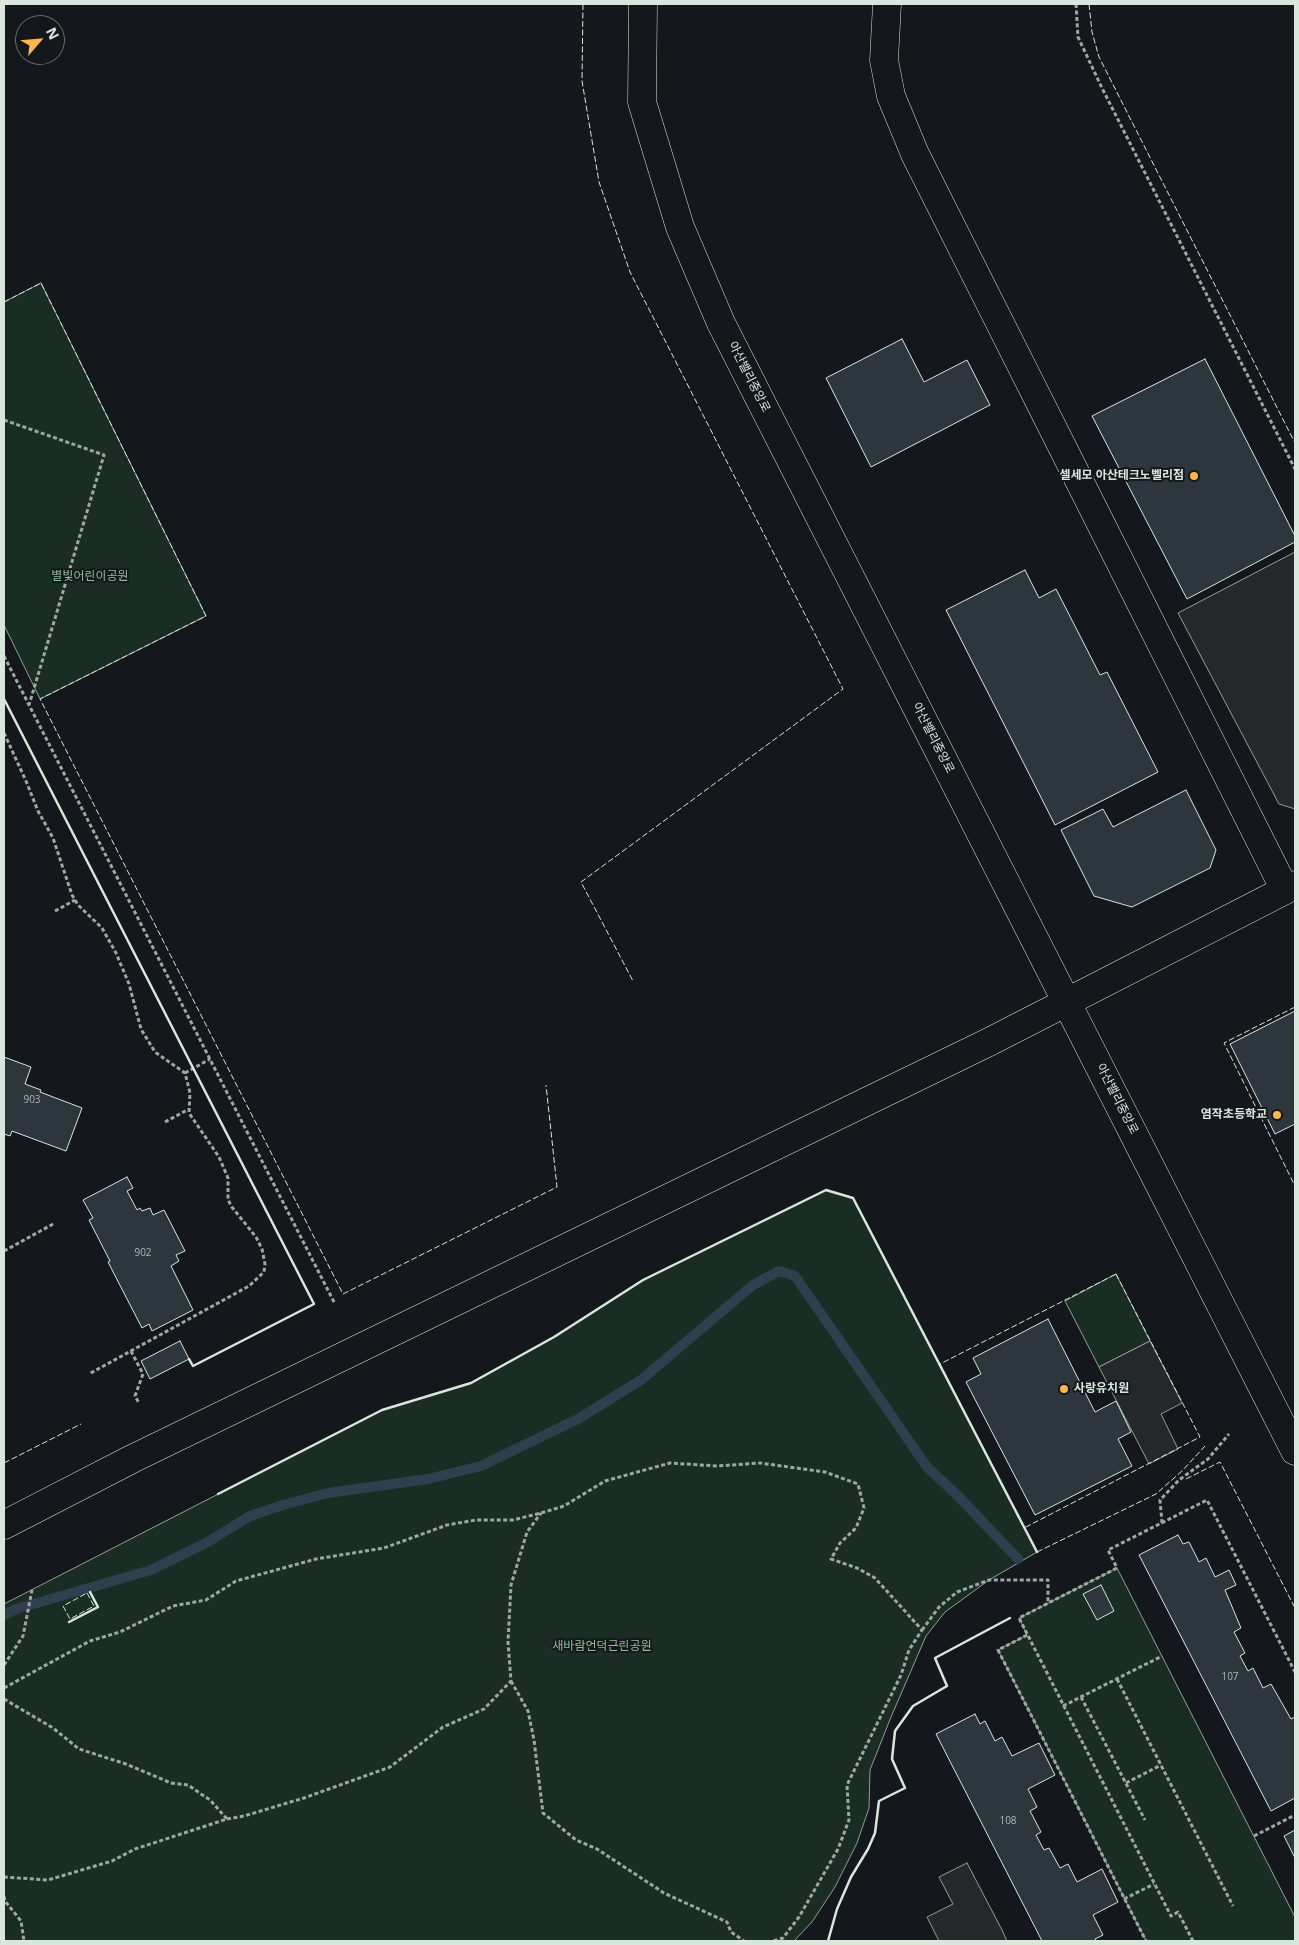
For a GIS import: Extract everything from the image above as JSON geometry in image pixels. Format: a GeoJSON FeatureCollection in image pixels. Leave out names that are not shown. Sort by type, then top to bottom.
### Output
{"type":"FeatureCollection","features":[{"type":"Feature","properties":{"kind":"street","name":"아산밸리중앙로"},"geometry":{"type":"LineString","coordinates":[[643,4],[642,102],[680,227],[714,306],[1295,1451]]}},
{"type":"Feature","properties":{"kind":"street"},"geometry":{"type":"LineString","coordinates":[[4,1525],[132,1459],[1068,1003],[1290,888],[915,154],[891,96],[884,60],[887,4]]}},
{"type":"Feature","properties":{"kind":"path"},"geometry":{"type":"LineString","coordinates":[[1076,4],[1078,38],[1295,469]]}},
{"type":"Feature","properties":{"kind":"path"},"geometry":{"type":"LineString","coordinates":[[4,420],[104,455],[29,705]]}},
{"type":"Feature","properties":{"kind":"path"},"geometry":{"type":"LineString","coordinates":[[4,656],[335,1304]]}},
{"type":"Feature","properties":{"kind":"path"},"geometry":{"type":"LineString","coordinates":[[4,733],[34,803],[53,838],[64,874],[75,900],[102,928],[110,942],[129,984],[139,1023],[147,1040],[155,1052],[185,1072],[190,1093],[190,1109],[194,1122],[214,1146],[228,1178],[228,1198],[231,1206],[249,1227],[262,1249],[265,1264],[264,1272],[249,1286],[89,1374]]}},
{"type":"Feature","properties":{"kind":"path"},"geometry":{"type":"LineString","coordinates":[[55,911],[75,900]]}},
{"type":"Feature","properties":{"kind":"path"},"geometry":{"type":"LineString","coordinates":[[185,1072],[210,1059]]}},
{"type":"Feature","properties":{"kind":"path"},"geometry":{"type":"LineString","coordinates":[[164,1122],[190,1109]]}},
{"type":"Feature","properties":{"kind":"path"},"geometry":{"type":"LineString","coordinates":[[4,1251],[55,1223]]}},
{"type":"Feature","properties":{"kind":"path"},"geometry":{"type":"LineString","coordinates":[[131,1350],[143,1374],[135,1396],[139,1403]]}},
{"type":"Feature","properties":{"kind":"path"},"geometry":{"type":"LineString","coordinates":[[1162,1523],[1160,1500],[1179,1480],[1208,1459],[1229,1434]]}},
{"type":"Feature","properties":{"kind":"path"},"geometry":{"type":"LineString","coordinates":[[4,1688],[90,1641],[120,1632],[173,1606],[206,1600],[236,1581],[316,1559],[384,1548],[446,1525],[476,1520],[513,1520],[541,1513],[564,1506],[605,1481],[670,1463],[717,1466],[760,1463],[825,1472],[858,1484],[864,1508],[856,1528],[840,1542],[831,1559],[858,1568],[876,1578],[922,1630]]}},
{"type":"Feature","properties":{"kind":"path"},"geometry":{"type":"LineString","coordinates":[[1193,1941],[1178,1912],[1171,1916],[1018,1618],[1117,1568],[1108,1550],[1207,1500],[1295,1672]]}},
{"type":"Feature","properties":{"kind":"path"},"geometry":{"type":"LineString","coordinates":[[541,1513],[527,1532],[511,1585],[508,1642],[511,1681],[528,1711],[534,1740],[543,1812],[576,1840],[597,1849],[664,1893],[727,1922],[731,1932],[744,1941]]}},
{"type":"Feature","properties":{"kind":"path"},"geometry":{"type":"LineString","coordinates":[[773,1941],[783,1938],[799,1917],[838,1849],[849,1820],[847,1786],[890,1698],[909,1650],[939,1607],[957,1592],[989,1580],[1048,1580],[1048,1603]]}},
{"type":"Feature","properties":{"kind":"path"},"geometry":{"type":"LineString","coordinates":[[4,1665],[23,1636],[32,1590]]}},
{"type":"Feature","properties":{"kind":"path"},"geometry":{"type":"LineString","coordinates":[[1027,1635],[998,1650],[1146,1941]]}},
{"type":"Feature","properties":{"kind":"path"},"geometry":{"type":"LineString","coordinates":[[1063,1706],[1162,1656]]}},
{"type":"Feature","properties":{"kind":"path"},"geometry":{"type":"LineString","coordinates":[[1117,1679],[1233,1906]]}},
{"type":"Feature","properties":{"kind":"path"},"geometry":{"type":"LineString","coordinates":[[4,1877],[48,1880],[112,1861],[135,1849],[227,1819],[244,1816],[304,1798],[390,1767],[443,1727],[484,1709],[511,1681]]}},
{"type":"Feature","properties":{"kind":"path"},"geometry":{"type":"LineString","coordinates":[[1081,1697],[1144,1820]]}},
{"type":"Feature","properties":{"kind":"path"},"geometry":{"type":"LineString","coordinates":[[4,1699],[52,1728],[79,1749],[126,1764],[171,1782],[188,1785],[210,1800],[227,1819]]}},
{"type":"Feature","properties":{"kind":"path"},"geometry":{"type":"LineString","coordinates":[[1126,1783],[1161,1766]]}},
{"type":"Feature","properties":{"kind":"path"},"geometry":{"type":"LineString","coordinates":[[1254,1836],[1295,1815]]}},
{"type":"Feature","properties":{"kind":"path"},"geometry":{"type":"LineString","coordinates":[[1124,1899],[1154,1884]]}},
{"type":"Feature","properties":{"kind":"path"},"geometry":{"type":"LineString","coordinates":[[4,1896],[5,1901],[21,1921],[24,1941]]}},
{"type":"Feature","properties":{"kind":"green space","name":"별빛어린이공원"},"geometry":{"type":"Polygon","coordinates":[[[41,283],[206,616],[40,699],[4,625],[4,302],[41,283]]]}},
{"type":"Feature","properties":{"kind":"green space","name":"새바람언덕근린공원"},"geometry":{"type":"Polygon","coordinates":[[[826,1190],[853,1198],[1037,1552],[989,1580],[945,1612],[926,1636],[870,1770],[869,1808],[857,1843],[835,1887],[812,1922],[794,1941],[4,1941],[4,1604],[382,1410],[471,1383],[554,1337],[643,1280],[826,1190]]]}},
{"type":"Feature","properties":{"kind":"green space"},"geometry":{"type":"Polygon","coordinates":[[[1116,1274],[1150,1341],[1099,1367],[1065,1301],[1116,1274]]]}},
{"type":"Feature","properties":{"kind":"green space"},"geometry":{"type":"Polygon","coordinates":[[[1117,1568],[1295,1917],[1295,1941],[1146,1941],[998,1650],[1027,1635],[1019,1618],[1117,1568]]]}},
{"type":"Feature","properties":{"kind":"shaded area"},"geometry":{"type":"Polygon","coordinates":[[[1295,552],[1295,809],[1279,804],[1178,613],[1295,552]]]}},
{"type":"Feature","properties":{"kind":"shaded area"},"geometry":{"type":"Polygon","coordinates":[[[1150,1341],[1182,1403],[1161,1414],[1178,1449],[1149,1464],[1099,1367],[1150,1341]]]}},
{"type":"Feature","properties":{"kind":"shaded area"},"geometry":{"type":"Polygon","coordinates":[[[967,1863],[1007,1941],[939,1941],[927,1917],[953,1904],[939,1877],[967,1863]]]}},
{"type":"Feature","properties":{"kind":"building"},"geometry":{"type":"Polygon","coordinates":[[[902,339],[924,382],[967,360],[990,405],[871,467],[826,378],[902,339]]]}},
{"type":"Feature","properties":{"kind":"building","name":"셀세모 아산테크노벨리점"},"geometry":{"type":"Polygon","coordinates":[[[1205,359],[1295,536],[1295,542],[1187,599],[1092,416],[1205,359]]]}},
{"type":"Feature","properties":{"kind":"building"},"geometry":{"type":"Polygon","coordinates":[[[1025,570],[1039,598],[1056,589],[1100,675],[1107,672],[1158,772],[1055,825],[946,610],[1025,570]]]}},
{"type":"Feature","properties":{"kind":"building"},"geometry":{"type":"Polygon","coordinates":[[[1186,790],[1216,850],[1210,868],[1132,907],[1094,896],[1061,830],[1103,809],[1113,827],[1186,790]]]}},
{"type":"Feature","properties":{"kind":"building","name":"염작초등학교"},"geometry":{"type":"Polygon","coordinates":[[[1295,1011],[1295,1124],[1275,1134],[1230,1044],[1295,1011]]]}},
{"type":"Feature","properties":{"kind":"building"},"geometry":{"type":"Polygon","coordinates":[[[4,1057],[31,1067],[25,1084],[41,1090],[40,1092],[82,1108],[66,1151],[12,1131],[10,1136],[4,1134],[4,1057]]]}},
{"type":"Feature","properties":{"kind":"building"},"geometry":{"type":"Polygon","coordinates":[[[127,1177],[133,1188],[127,1191],[137,1210],[140,1208],[142,1211],[150,1208],[153,1215],[164,1210],[185,1251],[176,1255],[179,1261],[171,1266],[193,1310],[152,1331],[149,1324],[142,1328],[108,1262],[110,1261],[89,1220],[93,1218],[83,1200],[127,1177]]]}},
{"type":"Feature","properties":{"kind":"building"},"geometry":{"type":"Polygon","coordinates":[[[1048,1319],[1095,1412],[1116,1401],[1131,1432],[1118,1439],[1132,1466],[1035,1515],[966,1382],[981,1374],[973,1358],[1048,1319]]]}},
{"type":"Feature","properties":{"kind":"building"},"geometry":{"type":"Polygon","coordinates":[[[180,1341],[189,1359],[150,1379],[141,1361],[180,1341]]]}},
{"type":"Feature","properties":{"kind":"building"},"geometry":{"type":"Polygon","coordinates":[[[1178,1535],[1183,1544],[1189,1542],[1199,1562],[1206,1558],[1215,1577],[1229,1570],[1236,1585],[1225,1590],[1241,1628],[1234,1632],[1245,1653],[1240,1656],[1248,1671],[1253,1668],[1263,1688],[1271,1684],[1291,1719],[1295,1717],[1295,1798],[1271,1811],[1139,1555],[1178,1535]]]}},
{"type":"Feature","properties":{"kind":"building"},"geometry":{"type":"Polygon","coordinates":[[[1101,1585],[1114,1611],[1097,1620],[1083,1594],[1101,1585]]]}},
{"type":"Feature","properties":{"kind":"building"},"geometry":{"type":"Polygon","coordinates":[[[975,1714],[980,1724],[985,1721],[995,1741],[1002,1737],[1012,1756],[1039,1743],[1055,1775],[1028,1789],[1037,1807],[1030,1811],[1041,1832],[1036,1835],[1044,1850],[1049,1848],[1060,1868],[1068,1864],[1077,1882],[1102,1869],[1118,1902],[1093,1915],[1103,1935],[1095,1939],[1096,1941],[1042,1941],[936,1734],[975,1714]]]}},
{"type":"Feature","properties":{"kind":"building"},"geometry":{"type":"Polygon","coordinates":[[[1295,1830],[1295,1858],[1284,1836],[1295,1830]]]}},
{"type":"Feature","properties":{"kind":"waterway"},"geometry":{"type":"LineString","coordinates":[[4,1615],[16,1609],[151,1570],[206,1543],[250,1516],[283,1505],[328,1493],[428,1479],[481,1466],[578,1419],[641,1380],[753,1285],[779,1271],[795,1276],[927,1467],[957,1495],[1018,1559]]}},
{"type":"Feature","properties":{"kind":"fence"},"geometry":{"type":"LineString","coordinates":[[583,4],[582,81],[599,182],[630,272],[843,689],[581,882],[633,981]]}},
{"type":"Feature","properties":{"kind":"fence"},"geometry":{"type":"LineString","coordinates":[[1089,4],[1092,32],[1099,57],[1295,443]]}},
{"type":"Feature","properties":{"kind":"fence"},"geometry":{"type":"LineString","coordinates":[[4,302],[41,283],[206,616],[40,699],[343,1294],[557,1187],[546,1085]]}},
{"type":"Feature","properties":{"kind":"fence"},"geometry":{"type":"LineString","coordinates":[[1295,1007],[1224,1043],[1295,1186]]}},
{"type":"Feature","properties":{"kind":"fence"},"geometry":{"type":"LineString","coordinates":[[1116,1274],[1200,1437],[1024,1528],[940,1364],[1116,1274]]}},
{"type":"Feature","properties":{"kind":"fence"},"geometry":{"type":"LineString","coordinates":[[4,1463],[81,1424]]}},
{"type":"Feature","properties":{"kind":"fence"},"geometry":{"type":"LineString","coordinates":[[1037,1552],[1156,1494],[1182,1471],[1205,1446]]}},
{"type":"Feature","properties":{"kind":"fence"},"geometry":{"type":"LineString","coordinates":[[1186,1479],[1220,1462],[1295,1608]]}},
{"type":"Feature","properties":{"kind":"fence"},"geometry":{"type":"LineString","coordinates":[[87,1593],[94,1606],[70,1619],[63,1606],[87,1593]]}},
{"type":"Feature","properties":{"kind":"wall"},"geometry":{"type":"LineString","coordinates":[[4,699],[314,1304],[193,1366],[189,1359]]}},
{"type":"Feature","properties":{"kind":"wall"},"geometry":{"type":"LineString","coordinates":[[218,1494],[382,1410],[471,1383],[554,1337],[643,1280],[826,1190],[853,1198],[1037,1552]]}},
{"type":"Feature","properties":{"kind":"wall"},"geometry":{"type":"LineString","coordinates":[[69,1622],[98,1607],[90,1592]]}},
{"type":"Feature","properties":{"kind":"wall"},"geometry":{"type":"LineString","coordinates":[[828,1941],[837,1909],[851,1877],[868,1849],[875,1833],[879,1801],[905,1788],[892,1759],[895,1731],[913,1706],[947,1686],[935,1658],[1010,1618]]}},
{"type":"Feature","properties":{"kind":"place","name":"셀세모 아산테크노벨리점"},"geometry":{"type":"Point","coordinates":[1194,476]}},
{"type":"Feature","properties":{"kind":"place","name":"염작초등학교"},"geometry":{"type":"Point","coordinates":[1277,1115]}},
{"type":"Feature","properties":{"kind":"place","name":"사랑유치원"},"geometry":{"type":"Point","coordinates":[1064,1389]}}]}
